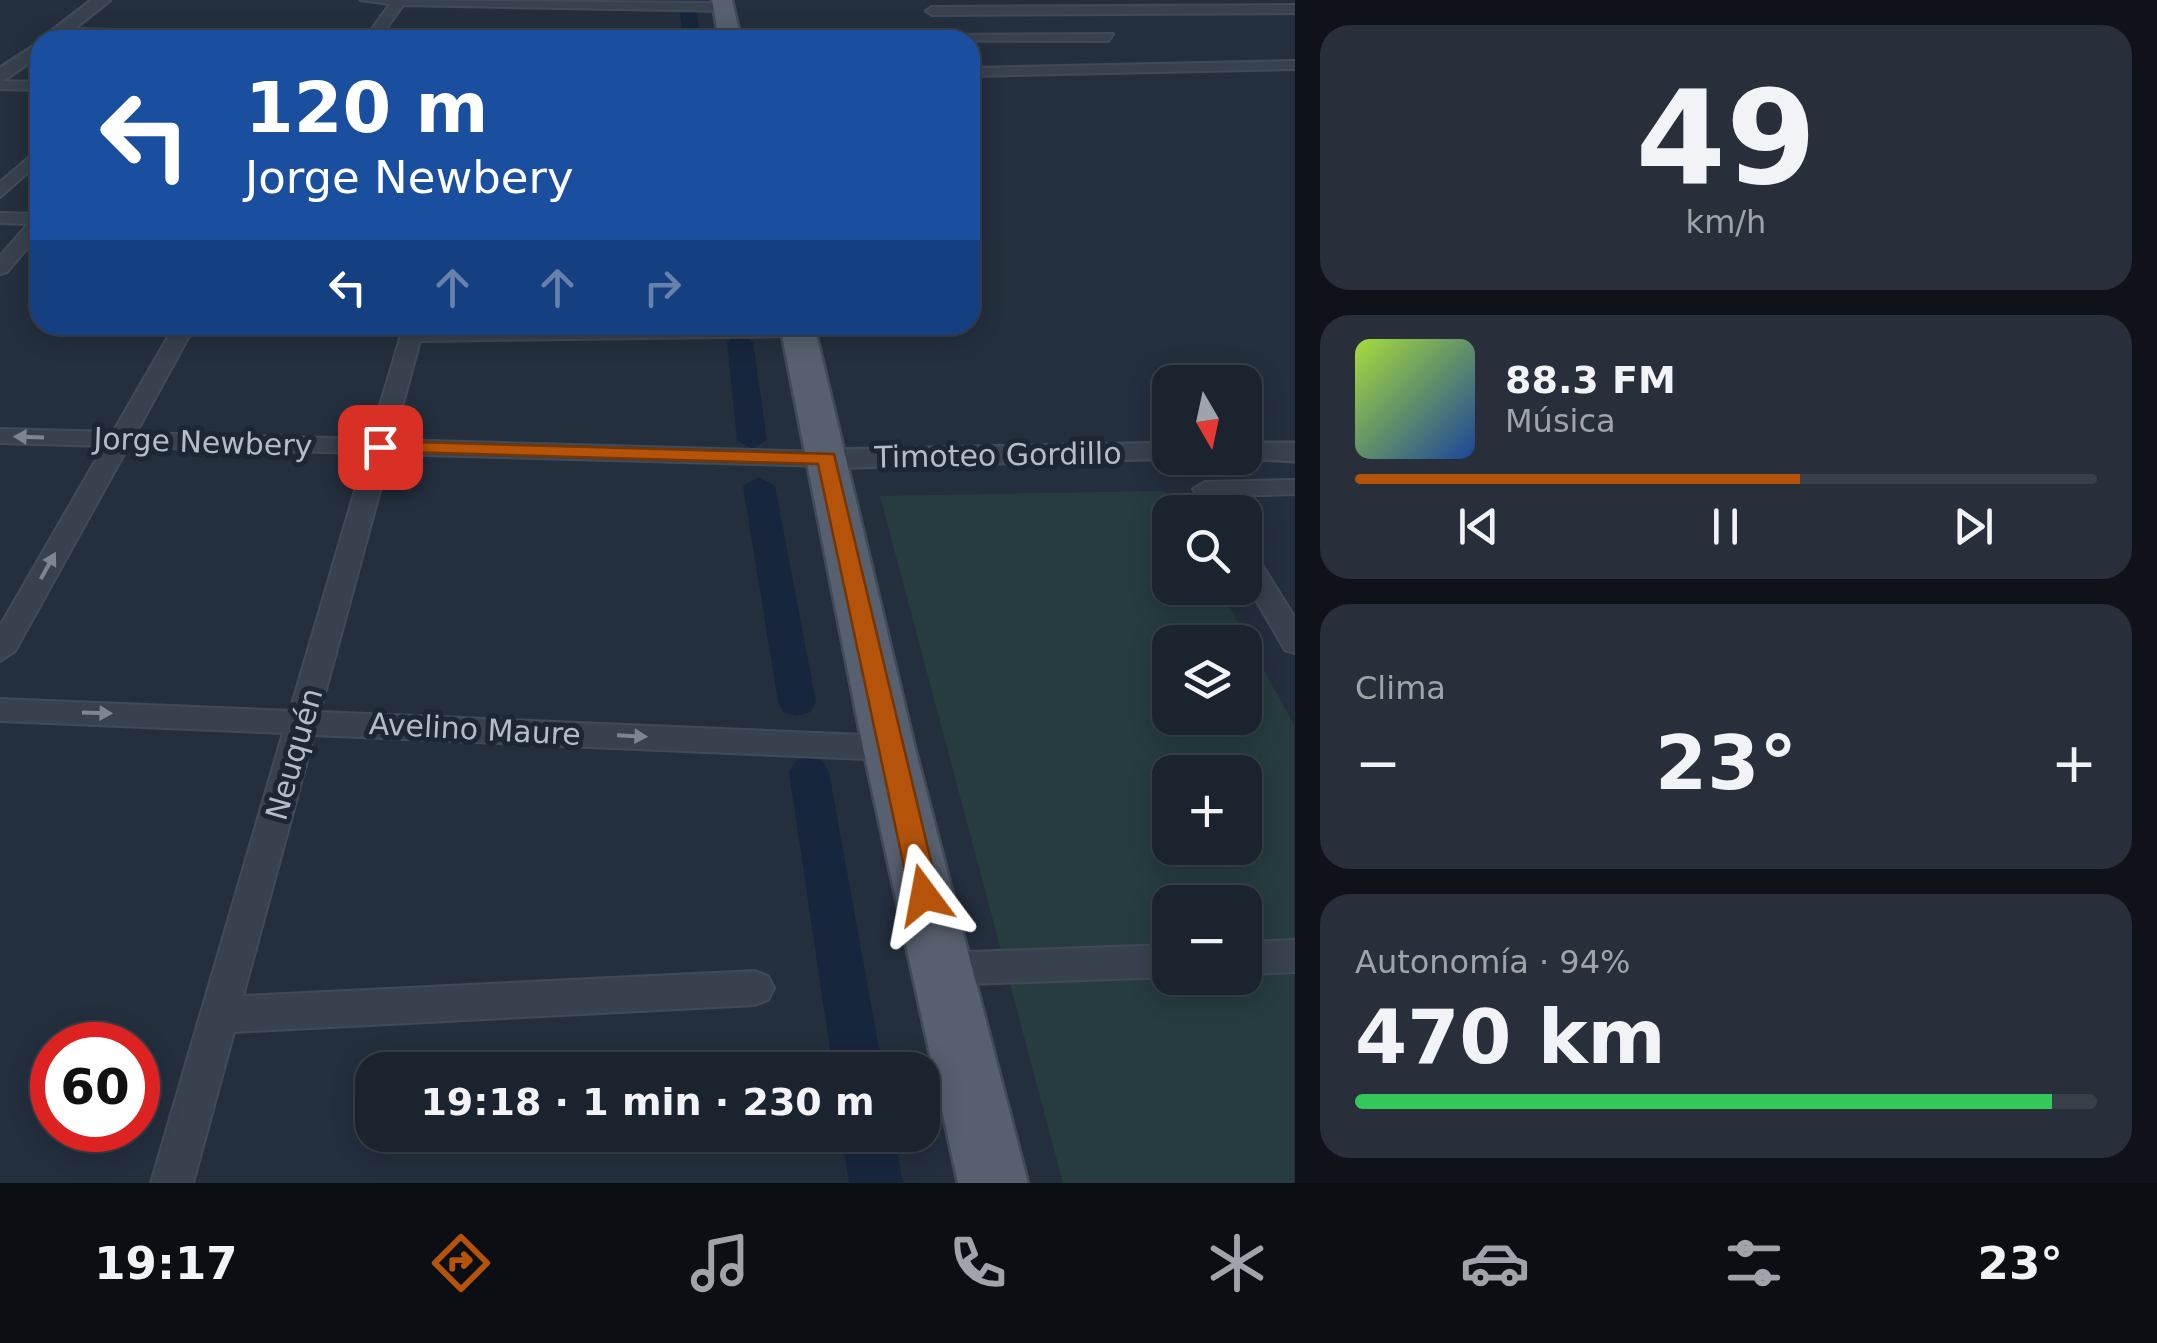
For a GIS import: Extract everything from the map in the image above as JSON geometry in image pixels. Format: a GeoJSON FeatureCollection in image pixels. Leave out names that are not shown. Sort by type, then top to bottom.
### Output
{"type":"FeatureCollection","features":[{"type":"Feature","properties":{"kind":"main road"},"geometry":{"type":"LineString","coordinates":[[723,4],[728,30]]}},
{"type":"Feature","properties":{"kind":"main road"},"geometry":{"type":"LineString","coordinates":[[799,335],[889,748],[993,1183]]}},
{"type":"Feature","properties":{"kind":"street"},"geometry":{"type":"LineString","coordinates":[[62,30],[102,0]]}},
{"type":"Feature","properties":{"kind":"street"},"geometry":{"type":"LineString","coordinates":[[366,0],[723,4]]}},
{"type":"Feature","properties":{"kind":"street"},"geometry":{"type":"LineString","coordinates":[[378,30],[400,0]]}},
{"type":"Feature","properties":{"kind":"street"},"geometry":{"type":"LineString","coordinates":[[932,11],[1294,9]]}},
{"type":"Feature","properties":{"kind":"street"},"geometry":{"type":"LineString","coordinates":[[1083,10],[1123,52]]}},
{"type":"Feature","properties":{"kind":"street"},"geometry":{"type":"LineString","coordinates":[[980,47],[1123,52],[1294,65]]}},
{"type":"Feature","properties":{"kind":"street"},"geometry":{"type":"LineString","coordinates":[[980,71],[1123,52]]}},
{"type":"Feature","properties":{"kind":"street"},"geometry":{"type":"LineString","coordinates":[[0,77],[30,54]]}},
{"type":"Feature","properties":{"kind":"street"},"geometry":{"type":"LineString","coordinates":[[0,85],[30,86]]}},
{"type":"Feature","properties":{"kind":"street"},"geometry":{"type":"LineString","coordinates":[[0,192],[30,163]]}},
{"type":"Feature","properties":{"kind":"street"},"geometry":{"type":"LineString","coordinates":[[0,218],[30,220]]}},
{"type":"Feature","properties":{"kind":"street"},"geometry":{"type":"LineString","coordinates":[[0,268],[30,232]]}},
{"type":"Feature","properties":{"kind":"street"},"geometry":{"type":"LineString","coordinates":[[0,652],[179,335]]}},
{"type":"Feature","properties":{"kind":"street","name":"Neuquén"},"geometry":{"type":"LineString","coordinates":[[172,1183],[411,335]]}},
{"type":"Feature","properties":{"kind":"street","name":"Jorge Newbery"},"geometry":{"type":"LineString","coordinates":[[0,436],[826,458]]}},
{"type":"Feature","properties":{"kind":"street","name":"Timoteo Gordillo"},"geometry":{"type":"LineString","coordinates":[[826,458],[1152,452]]}},
{"type":"Feature","properties":{"kind":"street"},"geometry":{"type":"LineString","coordinates":[[1262,452],[1294,452]]}},
{"type":"Feature","properties":{"kind":"street"},"geometry":{"type":"LineString","coordinates":[[1209,495],[1205,488],[1294,487]]}},
{"type":"Feature","properties":{"kind":"street"},"geometry":{"type":"LineString","coordinates":[[1262,587],[1294,643]]}},
{"type":"Feature","properties":{"kind":"street","name":"Avelino Maure"},"geometry":{"type":"LineString","coordinates":[[0,710],[889,748]]}},
{"type":"Feature","properties":{"kind":"street"},"geometry":{"type":"LineString","coordinates":[[1262,957],[1294,956]]}},
{"type":"Feature","properties":{"kind":"street"},"geometry":{"type":"LineString","coordinates":[[942,969],[1152,962]]}},
{"type":"Feature","properties":{"kind":"street"},"geometry":{"type":"LineString","coordinates":[[220,1016],[755,988]]}},
{"type":"Feature","properties":{"kind":"green space"},"geometry":{"type":"Polygon","coordinates":[[[1165,491],[1167,495],[1152,495],[1152,605],[1228,605],[1239,625],[1152,625],[1152,735],[1262,735],[1262,667],[1294,725],[1294,1183],[1063,1183],[880,496],[1165,491]]]}},
{"type":"Feature","properties":{"kind":"waterway"},"geometry":{"type":"LineString","coordinates":[[687,7],[691,30]]}},
{"type":"Feature","properties":{"kind":"waterway"},"geometry":{"type":"LineString","coordinates":[[740,342],[752,440]]}},
{"type":"Feature","properties":{"kind":"waterway"},"geometry":{"type":"LineString","coordinates":[[759,486],[797,702]]}},
{"type":"Feature","properties":{"kind":"waterway"},"geometry":{"type":"LineString","coordinates":[[809,772],[855,1052]]}},
{"type":"Feature","properties":{"kind":"waterway"},"geometry":{"type":"LineString","coordinates":[[871,1152],[876,1183]]}},
{"type":"Feature","properties":{"kind":"route"},"geometry":{"type":"LineString","coordinates":[[380,447],[826,458],[924,895]]}}]}
